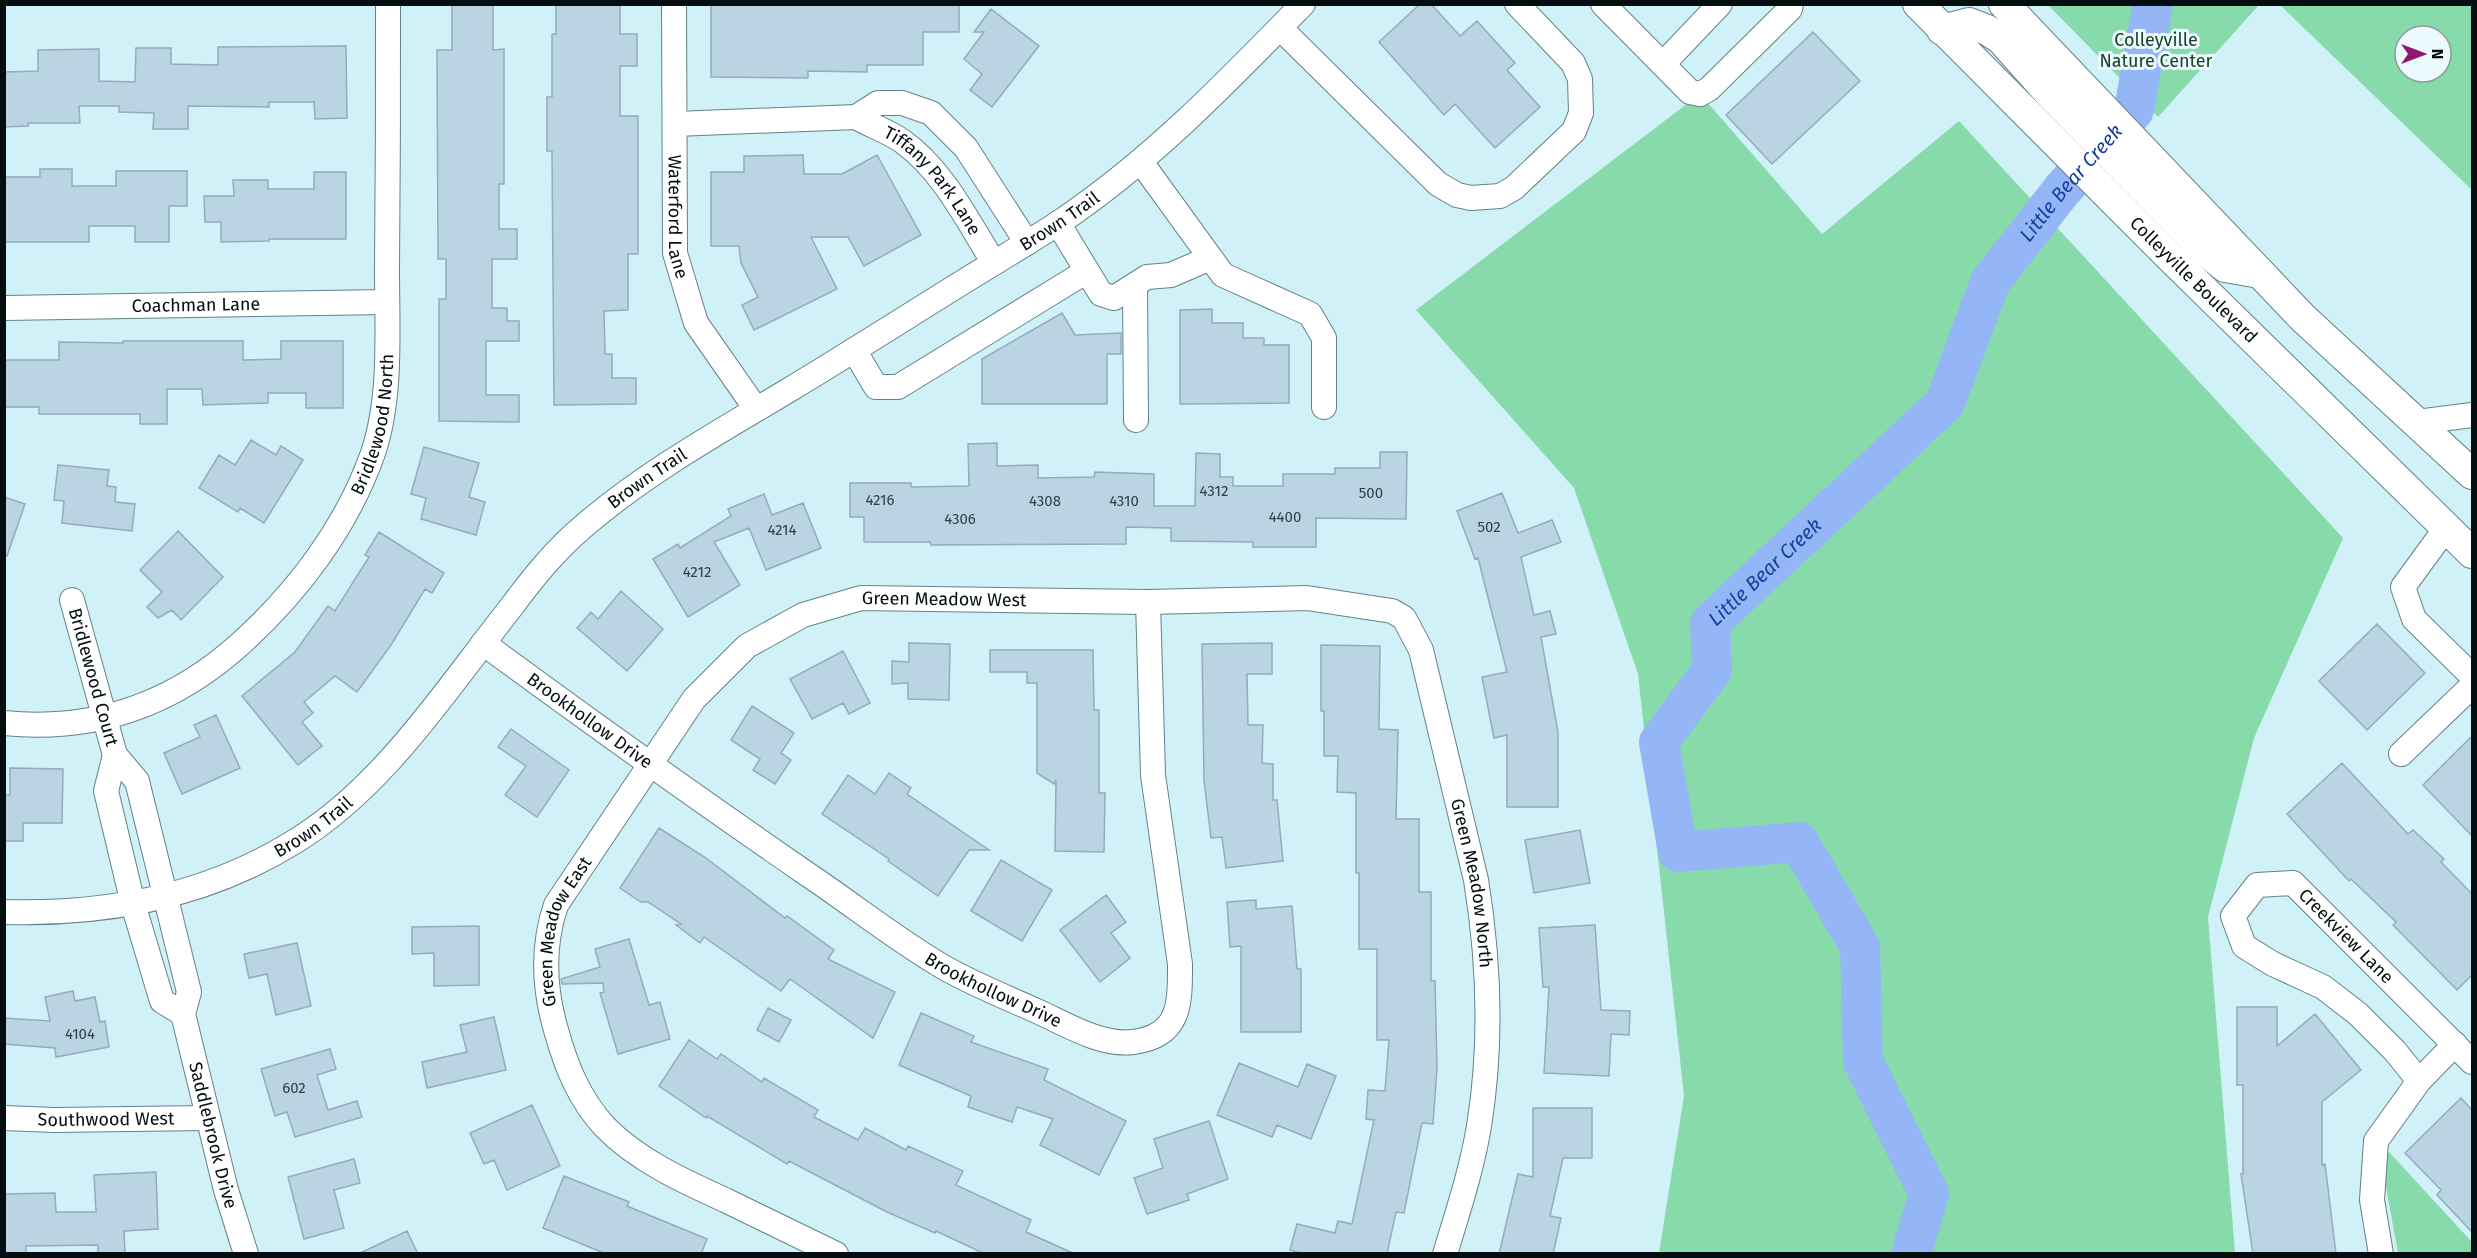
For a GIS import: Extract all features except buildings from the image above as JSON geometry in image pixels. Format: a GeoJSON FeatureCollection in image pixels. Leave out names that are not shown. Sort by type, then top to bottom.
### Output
{"type":"FeatureCollection","features":[{"type":"Feature","properties":{"kind":"main road","name":"Colleyville Boulevard"},"geometry":{"type":"LineString","coordinates":[[1918,4],[2472,554]]}},
{"type":"Feature","properties":{"kind":"main road"},"geometry":{"type":"LineString","coordinates":[[2004,4],[2015,34],[2052,96],[2207,252],[2225,267],[2260,273]]}},
{"type":"Feature","properties":{"kind":"main road"},"geometry":{"type":"LineString","coordinates":[[1942,30],[1969,23],[1987,30],[2015,34],[2224,235],[2303,318],[2472,474]]}},
{"type":"Feature","properties":{"kind":"street","name":"Bridlewood North"},"geometry":{"type":"LineString","coordinates":[[4,723],[59,723],[105,717],[137,709],[171,694],[218,664],[259,627],[298,584],[331,538],[357,493],[374,450],[387,382],[388,4]]}},
{"type":"Feature","properties":{"kind":"street","name":"Waterford Lane"},"geometry":{"type":"LineString","coordinates":[[674,4],[675,253],[696,323],[756,409]]}},
{"type":"Feature","properties":{"kind":"street","name":"Brown Trail"},"geometry":{"type":"LineString","coordinates":[[4,912],[76,911],[133,904],[167,896],[226,877],[290,845],[329,820],[362,789],[403,744],[550,557],[584,525],[667,464],[1058,223],[1141,162],[1186,123],[1303,4]]}},
{"type":"Feature","properties":{"kind":"street"},"geometry":{"type":"LineString","coordinates":[[1280,28],[1438,184],[1456,195],[1483,198],[1500,196],[1514,189],[1574,130],[1581,113],[1580,79],[1573,63],[1517,4]]}},
{"type":"Feature","properties":{"kind":"street"},"geometry":{"type":"LineString","coordinates":[[1663,64],[1720,4]]}},
{"type":"Feature","properties":{"kind":"street"},"geometry":{"type":"LineString","coordinates":[[1610,7],[1690,92],[1700,94],[1709,89],[1790,9],[1791,4]]}},
{"type":"Feature","properties":{"kind":"street","name":"Tiffany Park Lane"},"geometry":{"type":"LineString","coordinates":[[675,124],[856,117],[878,103],[902,103],[931,113],[966,148],[1027,243]]}},
{"type":"Feature","properties":{"kind":"street","name":"Tiffany Park Lane"},"geometry":{"type":"LineString","coordinates":[[856,117],[873,128],[900,140],[933,168],[994,263]]}},
{"type":"Feature","properties":{"kind":"street"},"geometry":{"type":"LineString","coordinates":[[1141,162],[1223,275],[1310,314],[1324,338],[1324,407]]}},
{"type":"Feature","properties":{"kind":"street"},"geometry":{"type":"LineString","coordinates":[[1058,223],[1101,294],[1114,298],[1147,277],[1171,275],[1210,258]]}},
{"type":"Feature","properties":{"kind":"street"},"geometry":{"type":"LineString","coordinates":[[854,350],[876,387],[898,387],[1087,271]]}},
{"type":"Feature","properties":{"kind":"street"},"geometry":{"type":"LineString","coordinates":[[1135,286],[1136,420]]}},
{"type":"Feature","properties":{"kind":"street","name":"Coachman Lane"},"geometry":{"type":"LineString","coordinates":[[4,308],[387,302]]}},
{"type":"Feature","properties":{"kind":"street"},"geometry":{"type":"LineString","coordinates":[[2417,422],[2472,415]]}},
{"type":"Feature","properties":{"kind":"street"},"geometry":{"type":"LineString","coordinates":[[2446,528],[2403,587],[2414,619],[2472,676]]}},
{"type":"Feature","properties":{"kind":"street","name":"Green Meadow West"},"geometry":{"type":"LineString","coordinates":[[649,765],[694,699],[747,646],[803,615],[861,598],[1148,602],[1307,598]]}},
{"type":"Feature","properties":{"kind":"street","name":"Green Meadow North"},"geometry":{"type":"LineString","coordinates":[[1307,598],[1375,607],[1392,611],[1404,618],[1421,650],[1476,880],[1482,919],[1486,978],[1486,1057],[1479,1125],[1464,1192],[1445,1254]]}},
{"type":"Feature","properties":{"kind":"street","name":"Bridlewood Court"},"geometry":{"type":"LineString","coordinates":[[72,600],[115,755],[137,781],[167,896]]}},
{"type":"Feature","properties":{"kind":"street","name":"Brookhollow Drive"},"geometry":{"type":"LineString","coordinates":[[483,643],[649,765],[946,968],[1079,1030],[1109,1040],[1133,1042],[1153,1037],[1168,1028],[1177,1015],[1180,993],[1180,964],[1153,775],[1148,602]]}},
{"type":"Feature","properties":{"kind":"street"},"geometry":{"type":"LineString","coordinates":[[2402,754],[2472,686]]}},
{"type":"Feature","properties":{"kind":"street","name":"Bridlewood Court"},"geometry":{"type":"LineString","coordinates":[[115,755],[106,791],[133,904]]}},
{"type":"Feature","properties":{"kind":"street","name":"Green Meadow East"},"geometry":{"type":"LineString","coordinates":[[649,765],[556,905],[548,927],[545,978],[548,1005],[565,1064],[578,1091],[605,1126],[629,1147],[676,1177],[836,1254]]}},
{"type":"Feature","properties":{"kind":"street","name":"Creekview Lane"},"geometry":{"type":"LineString","coordinates":[[2419,1081],[2395,1051],[2358,1014],[2323,987],[2272,964],[2244,946],[2233,916],[2257,885],[2293,883],[2472,1062]]}},
{"type":"Feature","properties":{"kind":"street","name":"Saddlebrook Drive"},"geometry":{"type":"LineString","coordinates":[[167,896],[189,992],[183,1014],[207,1118],[246,1254]]}},
{"type":"Feature","properties":{"kind":"street"},"geometry":{"type":"LineString","coordinates":[[133,904],[162,1001],[183,1014]]}},
{"type":"Feature","properties":{"kind":"street"},"geometry":{"type":"LineString","coordinates":[[2381,1254],[2372,1200],[2376,1141],[2419,1081],[2455,1044]]}},
{"type":"Feature","properties":{"kind":"street","name":"Southwood West"},"geometry":{"type":"LineString","coordinates":[[4,1118],[54,1120],[207,1118]]}},
{"type":"Feature","properties":{"kind":"green space","name":"Colleyville Nature Center"},"geometry":{"type":"Polygon","coordinates":[[[2048,5],[2259,5],[2158,117],[2048,5]]]}},
{"type":"Feature","properties":{"kind":"green space"},"geometry":{"type":"Polygon","coordinates":[[[2280,5],[2472,5],[2472,190],[2280,5]]]}},
{"type":"Feature","properties":{"kind":"green space"},"geometry":{"type":"Polygon","coordinates":[[[1700,94],[1822,234],[1959,121],[2343,538],[2254,738],[2208,917],[2235,1253],[1659,1253],[1684,1096],[1638,674],[1574,488],[1416,310],[1700,94]]]}},
{"type":"Feature","properties":{"kind":"green space"},"geometry":{"type":"Polygon","coordinates":[[[2389,1152],[2472,1242],[2472,1253],[2398,1253],[2382,1165],[2383,1157],[2389,1152]]]}},
{"type":"Feature","properties":{"kind":"waterway","name":"Little Bear Creek"},"geometry":{"type":"LineString","coordinates":[[1911,1254],[1929,1194],[1863,1061],[1860,947],[1799,842],[1678,852],[1659,742],[1712,670],[1710,623],[1945,403],[1990,282],[2062,190],[2134,110],[2153,4]]}}]}
